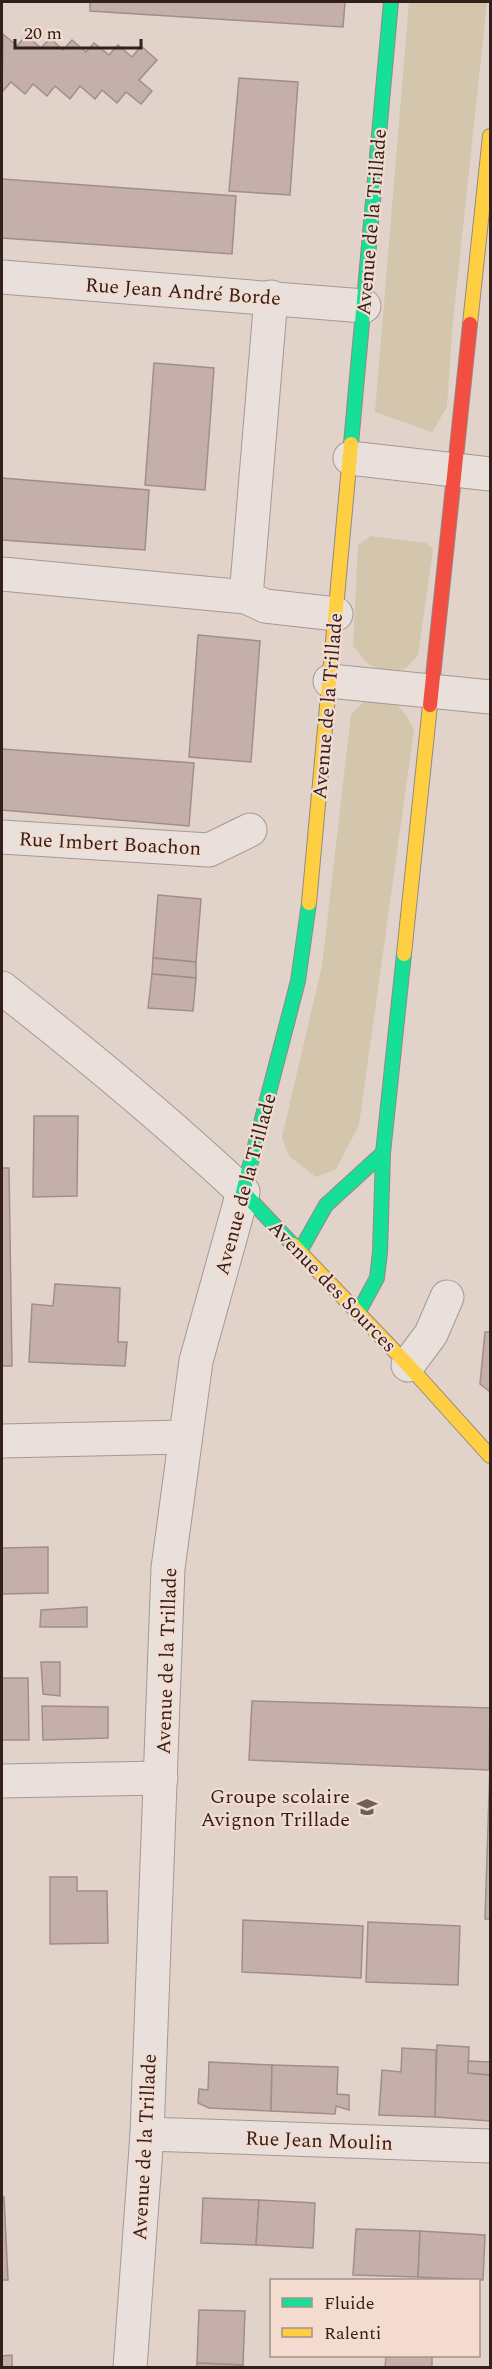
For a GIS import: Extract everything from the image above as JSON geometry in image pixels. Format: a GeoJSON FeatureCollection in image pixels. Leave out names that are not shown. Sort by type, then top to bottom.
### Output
{"type":"FeatureCollection","features":[{"type":"Feature","properties":{"kind":"street","name":"Avenue de la Trillade"},"geometry":{"type":"LineString","coordinates":[[130,2367],[147,2134],[168,1568],[196,1360],[298,981],[310,894],[391,2]]}},
{"type":"Feature","properties":{"kind":"street"},"geometry":{"type":"LineString","coordinates":[[358,1313],[377,1278],[380,1252],[383,1153],[490,136]]}},
{"type":"Feature","properties":{"kind":"street","name":"Rue Jean André Borde"},"geometry":{"type":"LineString","coordinates":[[2,277],[363,306]]}},
{"type":"Feature","properties":{"kind":"street"},"geometry":{"type":"LineString","coordinates":[[246,597],[271,297]]}},
{"type":"Feature","properties":{"kind":"street"},"geometry":{"type":"LineString","coordinates":[[350,458],[490,474]]}},
{"type":"Feature","properties":{"kind":"street"},"geometry":{"type":"LineString","coordinates":[[2,574],[246,597],[265,606],[336,614]]}},
{"type":"Feature","properties":{"kind":"street"},"geometry":{"type":"LineString","coordinates":[[330,681],[490,697]]}},
{"type":"Feature","properties":{"kind":"street","name":"Rue Imbert Boachon"},"geometry":{"type":"LineString","coordinates":[[2,837],[209,850],[250,830]]}},
{"type":"Feature","properties":{"kind":"street","name":"Avenue des Sources"},"geometry":{"type":"LineString","coordinates":[[2,988],[76,1046],[243,1192],[408,1365],[490,1456]]}},
{"type":"Feature","properties":{"kind":"street"},"geometry":{"type":"LineString","coordinates":[[300,1251],[326,1205],[383,1153]]}},
{"type":"Feature","properties":{"kind":"street"},"geometry":{"type":"LineString","coordinates":[[408,1365],[431,1334],[447,1297]]}},
{"type":"Feature","properties":{"kind":"street"},"geometry":{"type":"LineString","coordinates":[[2,1441],[184,1437]]}},
{"type":"Feature","properties":{"kind":"street"},"geometry":{"type":"LineString","coordinates":[[2,1781],[161,1778]]}},
{"type":"Feature","properties":{"kind":"street","name":"Rue Jean Moulin"},"geometry":{"type":"LineString","coordinates":[[147,2134],[490,2146]]}},
{"type":"Feature","properties":{"kind":"shaded area"},"geometry":{"type":"Polygon","coordinates":[[[409,2],[487,2],[452,331],[447,407],[432,432],[375,412],[409,2]]]}},
{"type":"Feature","properties":{"kind":"shaded area"},"geometry":{"type":"Polygon","coordinates":[[[371,536],[426,543],[433,549],[418,655],[406,668],[390,674],[368,664],[353,646],[358,545],[371,536]]]}},
{"type":"Feature","properties":{"kind":"shaded area"},"geometry":{"type":"Polygon","coordinates":[[[365,700],[390,702],[395,705],[405,714],[414,730],[359,1125],[336,1169],[316,1177],[289,1156],[282,1137],[322,966],[351,715],[365,700]]]}},
{"type":"Feature","properties":{"kind":"building"},"geometry":{"type":"Polygon","coordinates":[[[90,2],[345,2],[343,27],[90,11],[90,2]]]}},
{"type":"Feature","properties":{"kind":"building"},"geometry":{"type":"Polygon","coordinates":[[[3,34],[17,46],[26,35],[41,48],[50,38],[63,50],[72,40],[86,52],[94,43],[109,55],[118,45],[132,57],[141,46],[157,60],[139,80],[152,91],[141,104],[126,92],[117,103],[102,90],[95,99],[80,86],[70,99],[55,86],[47,96],[33,84],[25,94],[11,82],[2,92],[3,34]]]}},
{"type":"Feature","properties":{"kind":"building"},"geometry":{"type":"Polygon","coordinates":[[[239,78],[298,82],[290,195],[229,191],[239,78]]]}},
{"type":"Feature","properties":{"kind":"building"},"geometry":{"type":"Polygon","coordinates":[[[2,179],[236,196],[232,254],[2,238],[2,179]]]}},
{"type":"Feature","properties":{"kind":"building"},"geometry":{"type":"Polygon","coordinates":[[[154,363],[214,368],[205,490],[145,485],[154,363]]]}},
{"type":"Feature","properties":{"kind":"building"},"geometry":{"type":"Polygon","coordinates":[[[2,478],[149,490],[145,550],[2,540],[2,478]]]}},
{"type":"Feature","properties":{"kind":"building"},"geometry":{"type":"Polygon","coordinates":[[[198,635],[260,641],[251,762],[189,757],[198,635]]]}},
{"type":"Feature","properties":{"kind":"building"},"geometry":{"type":"Polygon","coordinates":[[[2,749],[194,763],[189,826],[2,810],[2,749]]]}},
{"type":"Feature","properties":{"kind":"building"},"geometry":{"type":"Polygon","coordinates":[[[158,895],[201,899],[196,962],[153,958],[158,895]]]}},
{"type":"Feature","properties":{"kind":"building"},"geometry":{"type":"Polygon","coordinates":[[[153,958],[196,962],[196,978],[152,974],[153,958]]]}},
{"type":"Feature","properties":{"kind":"building"},"geometry":{"type":"Polygon","coordinates":[[[152,974],[196,978],[193,1011],[148,1008],[152,974]]]}},
{"type":"Feature","properties":{"kind":"building"},"geometry":{"type":"Polygon","coordinates":[[[34,1116],[78,1116],[77,1196],[33,1197],[34,1116]]]}},
{"type":"Feature","properties":{"kind":"building"},"geometry":{"type":"Polygon","coordinates":[[[2,1168],[9,1168],[12,1366],[2,1366],[2,1168]]]}},
{"type":"Feature","properties":{"kind":"building"},"geometry":{"type":"Polygon","coordinates":[[[55,1284],[120,1288],[118,1342],[127,1342],[125,1366],[29,1362],[32,1304],[53,1306],[55,1284]]]}},
{"type":"Feature","properties":{"kind":"building"},"geometry":{"type":"Polygon","coordinates":[[[485,1332],[490,1332],[490,1392],[480,1384],[485,1332]]]}},
{"type":"Feature","properties":{"kind":"building"},"geometry":{"type":"Polygon","coordinates":[[[48,1547],[48,1593],[2,1594],[2,1548],[48,1547]]]}},
{"type":"Feature","properties":{"kind":"building"},"geometry":{"type":"Polygon","coordinates":[[[87,1607],[87,1627],[40,1627],[41,1610],[87,1607]]]}},
{"type":"Feature","properties":{"kind":"building"},"geometry":{"type":"Polygon","coordinates":[[[41,1662],[60,1662],[60,1696],[43,1694],[41,1662]]]}},
{"type":"Feature","properties":{"kind":"building"},"geometry":{"type":"Polygon","coordinates":[[[2,1678],[28,1678],[29,1740],[2,1740],[2,1678]]]}},
{"type":"Feature","properties":{"kind":"building"},"geometry":{"type":"Polygon","coordinates":[[[252,1701],[490,1708],[489,1770],[249,1760],[252,1701]]]}},
{"type":"Feature","properties":{"kind":"building"},"geometry":{"type":"Polygon","coordinates":[[[42,1706],[108,1707],[108,1738],[43,1740],[42,1706]]]}},
{"type":"Feature","properties":{"kind":"building"},"geometry":{"type":"Polygon","coordinates":[[[490,1764],[490,1919],[485,1919],[490,1764]]]}},
{"type":"Feature","properties":{"kind":"building"},"geometry":{"type":"Polygon","coordinates":[[[50,1877],[77,1877],[77,1891],[107,1891],[108,1943],[50,1944],[50,1877]]]}},
{"type":"Feature","properties":{"kind":"building"},"geometry":{"type":"Polygon","coordinates":[[[243,1920],[363,1926],[361,1978],[242,1972],[243,1920]]]}},
{"type":"Feature","properties":{"kind":"building"},"geometry":{"type":"Polygon","coordinates":[[[368,1922],[460,1926],[458,1985],[366,1982],[368,1922]]]}},
{"type":"Feature","properties":{"kind":"building"},"geometry":{"type":"Polygon","coordinates":[[[437,2045],[469,2047],[468,2073],[490,2075],[490,2121],[435,2117],[437,2045]]]}},
{"type":"Feature","properties":{"kind":"building"},"geometry":{"type":"Polygon","coordinates":[[[402,2048],[436,2050],[435,2117],[379,2115],[382,2070],[401,2072],[402,2048]]]}},
{"type":"Feature","properties":{"kind":"building"},"geometry":{"type":"Polygon","coordinates":[[[468,2061],[490,2062],[490,2075],[468,2073],[468,2061]]]}},
{"type":"Feature","properties":{"kind":"building"},"geometry":{"type":"Polygon","coordinates":[[[209,2062],[272,2065],[271,2111],[209,2108],[198,2103],[199,2089],[208,2090],[209,2062]]]}},
{"type":"Feature","properties":{"kind":"building"},"geometry":{"type":"Polygon","coordinates":[[[272,2065],[338,2067],[337,2094],[349,2095],[349,2110],[336,2106],[335,2114],[271,2111],[272,2065]]]}},
{"type":"Feature","properties":{"kind":"building"},"geometry":{"type":"Polygon","coordinates":[[[2,2197],[4,2197],[8,2280],[2,2280],[2,2197]]]}},
{"type":"Feature","properties":{"kind":"building"},"geometry":{"type":"Polygon","coordinates":[[[203,2198],[259,2200],[256,2245],[201,2243],[203,2198]]]}},
{"type":"Feature","properties":{"kind":"building"},"geometry":{"type":"Polygon","coordinates":[[[259,2200],[315,2203],[313,2248],[256,2245],[259,2200]]]}},
{"type":"Feature","properties":{"kind":"building"},"geometry":{"type":"Polygon","coordinates":[[[356,2229],[420,2231],[418,2277],[353,2275],[356,2229]]]}},
{"type":"Feature","properties":{"kind":"building"},"geometry":{"type":"Polygon","coordinates":[[[420,2231],[485,2235],[483,2280],[418,2277],[420,2231]]]}},
{"type":"Feature","properties":{"kind":"building"},"geometry":{"type":"Polygon","coordinates":[[[199,2310],[245,2311],[243,2365],[197,2363],[199,2310]]]}},
{"type":"Feature","properties":{"kind":"building"},"geometry":{"type":"Polygon","coordinates":[[[12,2355],[12,2368],[2,2368],[2,2356],[12,2355]]]}},
{"type":"Feature","properties":{"kind":"building"},"geometry":{"type":"Polygon","coordinates":[[[386,2357],[432,2357],[432,2368],[385,2368],[386,2357]]]}},
{"type":"Feature","properties":{"kind":"building"},"geometry":{"type":"Polygon","coordinates":[[[197,2363],[243,2365],[243,2368],[197,2368],[197,2363]]]}},
{"type":"Feature","properties":{"kind":"traffic: fast"},"geometry":{"type":"LineString","coordinates":[[351,444],[391,2]]}},
{"type":"Feature","properties":{"kind":"traffic: fast"},"geometry":{"type":"LineString","coordinates":[[293,1245],[243,1192],[298,981],[309,903]]}},
{"type":"Feature","properties":{"kind":"traffic: fast"},"geometry":{"type":"LineString","coordinates":[[358,1313],[377,1278],[383,1153],[404,954]]}},
{"type":"Feature","properties":{"kind":"traffic: fast"},"geometry":{"type":"LineString","coordinates":[[300,1251],[326,1205],[383,1153]]}},
{"type":"Feature","properties":{"kind":"traffic: slow"},"geometry":{"type":"LineString","coordinates":[[470,324],[490,136]]}},
{"type":"Feature","properties":{"kind":"traffic: slow"},"geometry":{"type":"LineString","coordinates":[[309,903],[351,444]]}},
{"type":"Feature","properties":{"kind":"traffic: slow"},"geometry":{"type":"LineString","coordinates":[[404,954],[430,705]]}},
{"type":"Feature","properties":{"kind":"traffic: slow"},"geometry":{"type":"LineString","coordinates":[[293,1245],[408,1365],[490,1456]]}},
{"type":"Feature","properties":{"kind":"traffic: jam"},"geometry":{"type":"LineString","coordinates":[[430,705],[470,324]]}},
{"type":"Feature","properties":{"kind":"place","name":"Groupe scolaire Avignon Trillade"},"geometry":{"type":"Point","coordinates":[367,1807]}}]}
